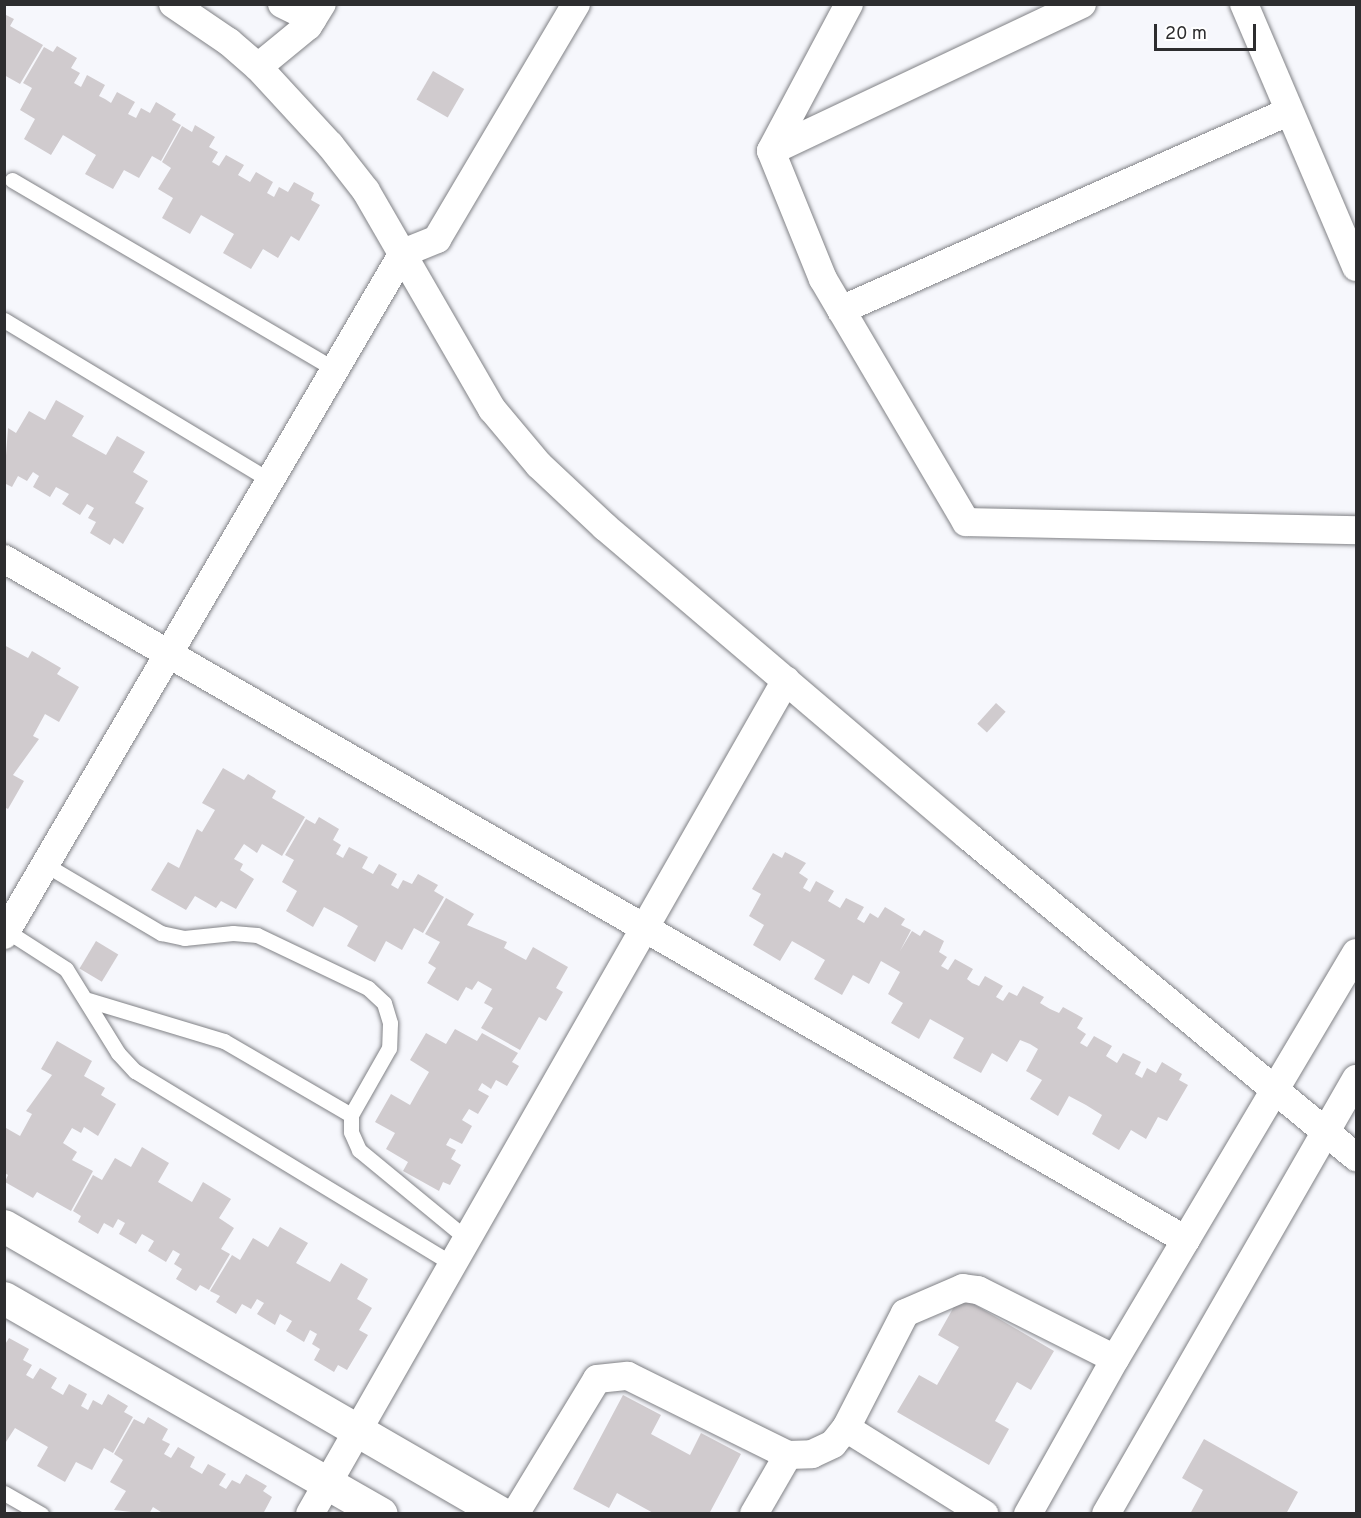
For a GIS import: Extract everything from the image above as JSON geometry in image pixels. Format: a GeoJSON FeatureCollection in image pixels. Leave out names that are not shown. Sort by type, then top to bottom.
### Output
{"type":"FeatureCollection","features":[{"type":"Feature","properties":{"kind":"street"},"geometry":{"type":"LineString","coordinates":[[173,4],[229,42],[258,67],[330,145],[366,191],[492,409],[539,465],[605,527],[1356,1156]]}},
{"type":"Feature","properties":{"kind":"street"},"geometry":{"type":"LineString","coordinates":[[282,4],[317,12]]}},
{"type":"Feature","properties":{"kind":"street"},"geometry":{"type":"LineString","coordinates":[[6,933],[403,254],[437,239],[576,4]]}},
{"type":"Feature","properties":{"kind":"street"},"geometry":{"type":"LineString","coordinates":[[771,151],[849,4]]}},
{"type":"Feature","properties":{"kind":"street"},"geometry":{"type":"LineString","coordinates":[[771,151],[1082,4]]}},
{"type":"Feature","properties":{"kind":"street"},"geometry":{"type":"LineString","coordinates":[[1244,4],[1288,112],[1356,267]]}},
{"type":"Feature","properties":{"kind":"street"},"geometry":{"type":"LineString","coordinates":[[258,67],[317,12]]}},
{"type":"Feature","properties":{"kind":"street"},"geometry":{"type":"LineString","coordinates":[[842,310],[1288,112]]}},
{"type":"Feature","properties":{"kind":"street"},"geometry":{"type":"LineString","coordinates":[[771,151],[823,279],[966,522],[1356,530]]}},
{"type":"Feature","properties":{"kind":"street"},"geometry":{"type":"LineString","coordinates":[[4,559],[646,925],[1186,1240]]}},
{"type":"Feature","properties":{"kind":"street"},"geometry":{"type":"LineString","coordinates":[[310,1514],[786,680]]}},
{"type":"Feature","properties":{"kind":"street"},"geometry":{"type":"LineString","coordinates":[[1028,1514],[1114,1359],[1356,953]]}},
{"type":"Feature","properties":{"kind":"street"},"geometry":{"type":"LineString","coordinates":[[1106,1514],[1356,1079]]}},
{"type":"Feature","properties":{"kind":"street"},"geometry":{"type":"LineString","coordinates":[[4,1226],[502,1514]]}},
{"type":"Feature","properties":{"kind":"street"},"geometry":{"type":"LineString","coordinates":[[515,1514],[597,1378],[628,1376],[788,1455],[812,1454],[833,1444],[846,1428],[905,1313],[963,1288],[978,1290],[1114,1359]]}},
{"type":"Feature","properties":{"kind":"street"},"geometry":{"type":"LineString","coordinates":[[4,1298],[381,1514]]}},
{"type":"Feature","properties":{"kind":"street"},"geometry":{"type":"LineString","coordinates":[[846,1428],[984,1514]]}},
{"type":"Feature","properties":{"kind":"street"},"geometry":{"type":"LineString","coordinates":[[754,1514],[788,1455]]}},
{"type":"Feature","properties":{"kind":"lane"},"geometry":{"type":"LineString","coordinates":[[12,180],[336,370]]}},
{"type":"Feature","properties":{"kind":"lane"},"geometry":{"type":"LineString","coordinates":[[4,320],[271,481]]}},
{"type":"Feature","properties":{"kind":"lane"},"geometry":{"type":"LineString","coordinates":[[46,865],[161,933],[184,938],[233,933],[257,935],[368,987],[384,1003],[390,1023],[389,1048],[351,1115],[351,1132],[359,1150],[467,1239]]}},
{"type":"Feature","properties":{"kind":"lane"},"geometry":{"type":"LineString","coordinates":[[6,933],[66,969],[88,1000],[118,1053],[135,1071],[453,1264]]}},
{"type":"Feature","properties":{"kind":"lane"},"geometry":{"type":"LineString","coordinates":[[88,1000],[224,1041],[351,1115]]}},
{"type":"Feature","properties":{"kind":"lane"},"geometry":{"type":"LineString","coordinates":[[4,1493],[41,1514]]}},
{"type":"Feature","properties":{"kind":"building"},"geometry":{"type":"Polygon","coordinates":[[[4,14],[14,19],[10,26],[43,45],[20,84],[4,75],[4,14]]]}},
{"type":"Feature","properties":{"kind":"building"},"geometry":{"type":"Polygon","coordinates":[[[57,46],[77,58],[71,68],[80,73],[74,83],[81,87],[87,75],[105,85],[99,96],[111,103],[117,92],[135,102],[128,114],[136,118],[141,108],[150,113],[156,102],[176,114],[172,120],[181,125],[161,161],[152,156],[139,178],[124,170],[113,189],[85,174],[96,155],[63,135],[51,155],[24,139],[35,119],[20,110],[32,88],[23,83],[44,47],[53,52],[57,46]]]}},
{"type":"Feature","properties":{"kind":"building"},"geometry":{"type":"Polygon","coordinates":[[[433,71],[464,89],[448,118],[416,100],[433,71]]]}},
{"type":"Feature","properties":{"kind":"building"},"geometry":{"type":"Polygon","coordinates":[[[195,125],[215,137],[209,147],[218,152],[212,162],[219,166],[226,155],[244,165],[238,175],[250,182],[256,172],[273,182],[267,193],[274,197],[279,187],[288,192],[294,182],[314,193],[311,200],[320,205],[299,241],[291,236],[278,258],[263,249],[251,269],[223,253],[234,234],[201,215],[190,234],[162,218],[173,198],[158,189],[171,168],[162,162],[182,126],[192,132],[195,125]]]}},
{"type":"Feature","properties":{"kind":"building"},"geometry":{"type":"Polygon","coordinates":[[[56,400],[84,416],[72,436],[106,455],[117,436],[145,452],[133,472],[148,481],[135,503],[144,508],[123,544],[114,538],[110,545],[90,533],[96,522],[88,518],[94,508],[87,504],[80,515],[62,504],[69,494],[56,487],[50,497],[33,487],[39,476],[33,472],[27,481],[18,476],[12,487],[4,483],[8,428],[16,433],[29,411],[45,420],[56,400]]]}},
{"type":"Feature","properties":{"kind":"building"},"geometry":{"type":"Polygon","coordinates":[[[4,645],[28,658],[32,651],[61,668],[57,674],[79,687],[59,722],[45,714],[33,736],[39,739],[13,775],[24,781],[8,809],[4,807],[4,645]]]}},
{"type":"Feature","properties":{"kind":"building"},"geometry":{"type":"Polygon","coordinates":[[[996,703],[1006,712],[987,733],[977,724],[996,703]]]}},
{"type":"Feature","properties":{"kind":"building"},"geometry":{"type":"Polygon","coordinates":[[[223,768],[244,780],[248,774],[276,791],[272,798],[305,817],[282,856],[262,844],[257,853],[244,844],[234,859],[243,864],[240,870],[254,879],[236,909],[221,901],[216,908],[195,896],[186,910],[151,890],[168,862],[179,868],[197,829],[202,832],[215,810],[202,803],[223,768]]]}},
{"type":"Feature","properties":{"kind":"building"},"geometry":{"type":"Polygon","coordinates":[[[319,817],[339,829],[333,840],[341,845],[336,854],[343,858],[349,847],[368,857],[362,868],[373,874],[379,864],[397,874],[391,885],[398,889],[403,880],[412,884],[418,874],[438,885],[434,891],[444,897],[423,933],[414,928],[402,950],[386,941],[375,962],[347,946],[358,926],[341,916],[324,907],[313,927],[286,911],[297,891],[282,882],[294,860],[285,855],[306,819],[315,824],[319,817]]]}},
{"type":"Feature","properties":{"kind":"building"},"geometry":{"type":"Polygon","coordinates":[[[785,852],[806,863],[799,873],[808,879],[803,888],[810,892],[816,881],[834,891],[828,901],[840,908],[846,898],[864,907],[857,919],[864,923],[870,913],[878,918],[885,907],[905,919],[901,925],[911,930],[900,951],[912,931],[920,936],[924,930],[944,941],[939,952],[947,957],[941,966],[948,970],[955,959],[973,969],[967,979],[979,986],[985,976],[1003,986],[996,997],[1003,1001],[1009,992],[1017,996],[1023,986],[1044,997],[1040,1003],[1050,1009],[1059,1013],[1063,1007],[1083,1018],[1077,1028],[1086,1034],[1080,1043],[1087,1047],[1094,1036],[1112,1046],[1106,1056],[1117,1063],[1123,1053],[1141,1062],[1135,1074],[1142,1078],[1147,1068],[1156,1073],[1162,1062],[1182,1074],[1179,1080],[1188,1085],[1167,1121],[1158,1117],[1146,1139],[1131,1130],[1119,1150],[1092,1134],[1102,1115],[1086,1105],[1069,1096],[1058,1116],[1030,1099],[1042,1080],[1026,1071],[1038,1049],[1030,1044],[1020,1040],[1007,1062],[992,1053],[981,1073],[953,1058],[964,1038],[930,1019],[919,1039],[891,1023],[903,1003],[888,994],[900,972],[881,961],[869,984],[853,975],[842,995],[814,979],[825,960],[792,941],[780,961],[753,945],[764,925],[749,916],[761,894],[752,889],[773,853],[782,858],[785,852]]]}},
{"type":"Feature","properties":{"kind":"building"},"geometry":{"type":"Polygon","coordinates":[[[446,898],[474,914],[467,925],[507,942],[504,948],[526,960],[533,947],[568,967],[556,988],[563,992],[546,1021],[539,1017],[520,1050],[481,1028],[493,1008],[484,1003],[492,989],[478,981],[472,990],[466,987],[458,1001],[427,983],[436,968],[428,963],[440,942],[425,934],[446,898]]]}},
{"type":"Feature","properties":{"kind":"building"},"geometry":{"type":"Polygon","coordinates":[[[96,941],[118,954],[102,982],[80,968],[96,941]]]}},
{"type":"Feature","properties":{"kind":"building"},"geometry":{"type":"Polygon","coordinates":[[[455,1029],[477,1041],[482,1033],[518,1053],[512,1062],[519,1066],[507,1086],[496,1080],[491,1089],[482,1083],[478,1090],[489,1096],[478,1114],[469,1109],[462,1120],[472,1126],[462,1144],[450,1138],[446,1145],[456,1150],[451,1159],[461,1165],[450,1185],[443,1182],[439,1191],[403,1171],[408,1162],[386,1149],[395,1133],[375,1122],[391,1094],[410,1105],[429,1072],[410,1060],[426,1033],[446,1044],[455,1029]]]}},
{"type":"Feature","properties":{"kind":"building"},"geometry":{"type":"Polygon","coordinates":[[[57,1041],[92,1061],[84,1076],[105,1088],[101,1095],[116,1104],[98,1136],[84,1127],[81,1133],[72,1128],[63,1143],[77,1152],[72,1160],[93,1171],[71,1211],[37,1192],[33,1198],[5,1182],[8,1175],[5,1173],[6,1128],[20,1136],[32,1114],[26,1111],[52,1075],[41,1069],[57,1041]]]}},
{"type":"Feature","properties":{"kind":"building"},"geometry":{"type":"Polygon","coordinates":[[[142,1147],[169,1163],[158,1182],[192,1202],[203,1182],[231,1199],[219,1218],[234,1228],[221,1249],[230,1254],[209,1290],[200,1285],[196,1291],[176,1279],[182,1269],[174,1264],[180,1254],[173,1250],[166,1262],[148,1251],[154,1241],[142,1234],[136,1244],[119,1234],[125,1223],[118,1219],[113,1228],[104,1223],[98,1234],[78,1222],[81,1216],[73,1211],[93,1175],[102,1180],[115,1158],[131,1167],[142,1147]]]}},
{"type":"Feature","properties":{"kind":"building"},"geometry":{"type":"Polygon","coordinates":[[[280,1227],[308,1243],[296,1263],[330,1282],[341,1263],[368,1279],[357,1299],[372,1308],[359,1330],[368,1335],[347,1370],[338,1365],[334,1372],[314,1360],[320,1349],[312,1344],[317,1334],[310,1330],[304,1342],[286,1331],[292,1321],[280,1314],[275,1325],[257,1314],[264,1303],[257,1299],[251,1309],[242,1304],[236,1314],[216,1302],[220,1296],[210,1291],[232,1255],[240,1260],[253,1238],[268,1247],[280,1227]]]}},
{"type":"Feature","properties":{"kind":"building"},"geometry":{"type":"Polygon","coordinates":[[[960,1296],[1054,1351],[1031,1390],[1017,1382],[995,1421],[1009,1429],[989,1465],[897,1412],[919,1375],[937,1385],[959,1347],[938,1335],[960,1296]]]}},
{"type":"Feature","properties":{"kind":"building"},"geometry":{"type":"Polygon","coordinates":[[[9,1338],[29,1349],[23,1360],[32,1365],[26,1375],[33,1379],[40,1368],[57,1378],[51,1388],[63,1395],[69,1384],[87,1394],[81,1406],[88,1410],[93,1400],[102,1405],[108,1394],[128,1406],[124,1412],[133,1417],[113,1453],[104,1448],[92,1470],[76,1462],[65,1482],[37,1466],[48,1447],[15,1428],[4,1445],[4,1346],[9,1338]]]}},
{"type":"Feature","properties":{"kind":"building"},"geometry":{"type":"Polygon","coordinates":[[[623,1395],[661,1415],[651,1434],[690,1455],[701,1433],[741,1454],[709,1514],[655,1514],[617,1493],[609,1508],[573,1489],[623,1395]]]}},
{"type":"Feature","properties":{"kind":"building"},"geometry":{"type":"Polygon","coordinates":[[[148,1417],[168,1429],[162,1440],[170,1444],[164,1454],[171,1458],[178,1447],[195,1457],[190,1467],[202,1474],[208,1464],[226,1474],[219,1485],[226,1489],[232,1480],[240,1484],[246,1474],[267,1486],[263,1491],[272,1497],[263,1514],[164,1514],[153,1507],[149,1514],[114,1510],[126,1491],[110,1482],[123,1460],[114,1454],[134,1419],[144,1424],[148,1417]]]}},
{"type":"Feature","properties":{"kind":"building"},"geometry":{"type":"Polygon","coordinates":[[[1204,1439],[1298,1492],[1286,1514],[1190,1514],[1203,1490],[1182,1478],[1204,1439]]]}}]}
